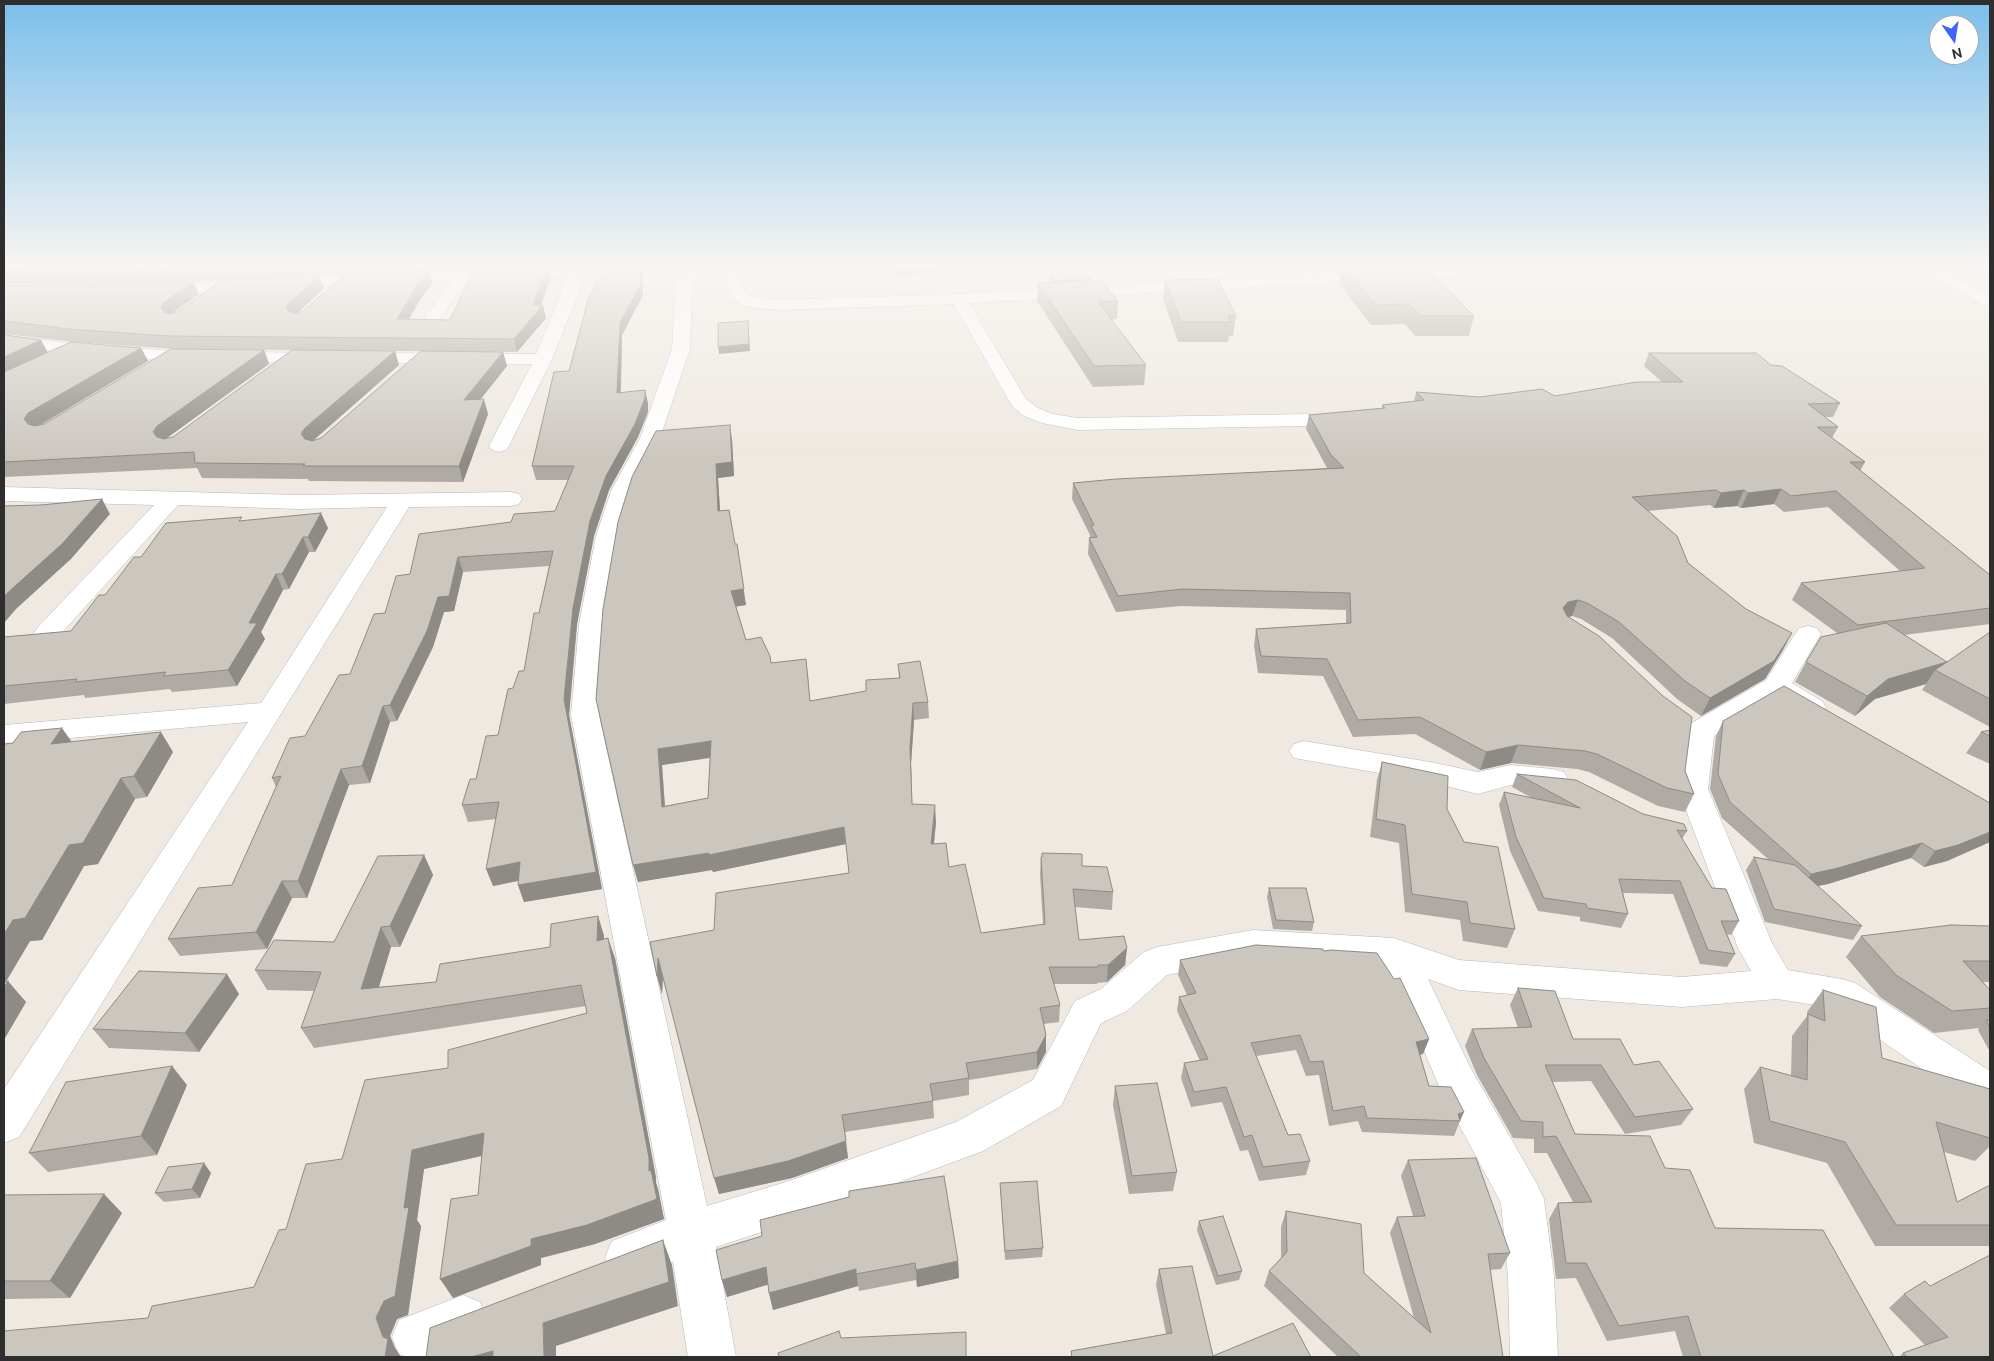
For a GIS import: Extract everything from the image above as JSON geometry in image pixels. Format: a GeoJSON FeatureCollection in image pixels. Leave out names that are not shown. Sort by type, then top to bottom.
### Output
{"type":"FeatureCollection","features":[{"type":"Feature","properties":{"kind":"street"},"geometry":{"type":"LineString","coordinates":[[499,446],[543,359],[554,332]]}},
{"type":"Feature","properties":{"kind":"street"},"geometry":{"type":"LineString","coordinates":[[682,332],[681,349],[650,438],[622,491],[608,536],[592,624],[585,715],[690,1233],[712,1357]]}},
{"type":"Feature","properties":{"kind":"street"},"geometry":{"type":"LineString","coordinates":[[978,332],[1019,402],[1031,412],[1049,419],[1077,424],[1309,420]]}},
{"type":"Feature","properties":{"kind":"street"},"geometry":{"type":"LineString","coordinates":[[4,340],[75,349],[173,356],[543,359]]}},
{"type":"Feature","properties":{"kind":"street"},"geometry":{"type":"LineString","coordinates":[[48,362],[75,349]]}},
{"type":"Feature","properties":{"kind":"street"},"geometry":{"type":"LineString","coordinates":[[149,370],[173,356]]}},
{"type":"Feature","properties":{"kind":"street"},"geometry":{"type":"LineString","coordinates":[[269,375],[293,357]]}},
{"type":"Feature","properties":{"kind":"street"},"geometry":{"type":"LineString","coordinates":[[397,378],[418,359]]}},
{"type":"Feature","properties":{"kind":"street"},"geometry":{"type":"LineString","coordinates":[[4,494],[172,499],[402,501],[511,499]]}},
{"type":"Feature","properties":{"kind":"street"},"geometry":{"type":"LineString","coordinates":[[47,633],[172,499]]}},
{"type":"Feature","properties":{"kind":"street"},"geometry":{"type":"LineString","coordinates":[[4,1124],[270,711],[402,501]]}},
{"type":"Feature","properties":{"kind":"street"},"geometry":{"type":"LineString","coordinates":[[1777,984],[1756,948],[1693,789],[1690,723],[1776,686],[1808,634]]}},
{"type":"Feature","properties":{"kind":"street"},"geometry":{"type":"LineString","coordinates":[[1776,686],[1836,720]]}},
{"type":"Feature","properties":{"kind":"street"},"geometry":{"type":"LineString","coordinates":[[4,734],[270,711]]}},
{"type":"Feature","properties":{"kind":"street"},"geometry":{"type":"LineString","coordinates":[[1304,751],[1430,772],[1478,783],[1511,775],[1577,781]]}},
{"type":"Feature","properties":{"kind":"street"},"geometry":{"type":"LineString","coordinates":[[1674,823],[1709,832]]}},
{"type":"Feature","properties":{"kind":"street"},"geometry":{"type":"LineString","coordinates":[[589,1271],[690,1233],[786,1203],[968,1137],[1047,1093],[1088,1012],[1114,1000],[1157,962],[1253,944],[1394,952],[1459,975],[1682,992],[1777,984],[1842,994],[1990,1093]]}},
{"type":"Feature","properties":{"kind":"street"},"geometry":{"type":"LineString","coordinates":[[1394,952],[1423,1004],[1455,1078],[1522,1199],[1531,1276],[1534,1357]]}},
{"type":"Feature","properties":{"kind":"street"},"geometry":{"type":"LineString","coordinates":[[416,1337],[498,1306]]}},
{"type":"Feature","properties":{"kind":"building"},"geometry":{"type":"Polygon","coordinates":[[[104,332],[520,332],[514,339],[167,336],[104,332]]]}},
{"type":"Feature","properties":{"kind":"building"},"geometry":{"type":"Polygon","coordinates":[[[580,332],[620,332],[617,393],[645,390],[645,398],[635,424],[606,476],[590,521],[573,608],[564,699],[596,872],[518,885],[520,862],[486,869],[499,802],[462,805],[470,779],[476,779],[486,736],[498,735],[508,689],[513,688],[519,671],[524,671],[534,613],[539,613],[553,551],[458,557],[449,596],[438,597],[427,631],[390,705],[383,706],[362,766],[341,769],[298,881],[282,881],[256,932],[168,939],[198,888],[232,885],[281,776],[272,778],[290,738],[305,736],[339,675],[350,674],[374,614],[385,613],[396,576],[410,574],[419,534],[511,522],[514,514],[555,511],[574,466],[532,466],[554,372],[569,371],[580,332]]]}},
{"type":"Feature","properties":{"kind":"building"},"geometry":{"type":"Polygon","coordinates":[[[718,332],[748,332],[749,344],[718,347],[718,332]]]}},
{"type":"Feature","properties":{"kind":"building"},"geometry":{"type":"Polygon","coordinates":[[[1071,332],[1120,332],[1146,365],[1094,366],[1071,332]]]}},
{"type":"Feature","properties":{"kind":"building"},"geometry":{"type":"Polygon","coordinates":[[[4,335],[41,340],[4,357],[4,335]]]}},
{"type":"Feature","properties":{"kind":"building"},"geometry":{"type":"Polygon","coordinates":[[[71,342],[141,348],[28,413],[24,419],[28,424],[35,426],[44,424],[171,349],[264,350],[157,426],[153,432],[157,437],[164,439],[173,437],[292,350],[395,351],[305,428],[301,434],[305,439],[312,441],[321,438],[421,351],[503,352],[464,400],[484,399],[459,466],[303,466],[305,464],[195,463],[194,452],[4,462],[4,372],[71,342]]]}},
{"type":"Feature","properties":{"kind":"building"},"geometry":{"type":"Polygon","coordinates":[[[1649,353],[1756,353],[1771,365],[1782,366],[1840,403],[1808,404],[1838,427],[1817,427],[1865,462],[1850,462],[1990,575],[1990,608],[1858,625],[1801,583],[1925,568],[1836,491],[1791,496],[1781,489],[1748,493],[1744,490],[1721,493],[1716,490],[1632,497],[1677,536],[1688,563],[1746,609],[1792,633],[1774,661],[1710,698],[1685,681],[1619,622],[1587,603],[1578,600],[1568,602],[1563,608],[1567,616],[1599,636],[1663,696],[1692,717],[1685,771],[1694,794],[1667,788],[1597,754],[1585,751],[1518,745],[1486,752],[1420,717],[1358,720],[1327,659],[1261,656],[1256,629],[1351,623],[1350,593],[1183,589],[1118,596],[1089,538],[1097,537],[1091,526],[1094,525],[1073,483],[1116,479],[1344,468],[1331,455],[1309,415],[1385,408],[1382,405],[1424,400],[1416,392],[1479,397],[1542,389],[1555,396],[1636,382],[1683,382],[1649,353]]]}},
{"type":"Feature","properties":{"kind":"building"},"geometry":{"type":"Polygon","coordinates":[[[730,425],[732,462],[716,464],[718,511],[729,510],[735,544],[737,544],[744,589],[731,591],[746,640],[761,637],[770,656],[771,663],[806,659],[810,701],[866,691],[866,680],[900,678],[898,664],[920,661],[928,702],[913,703],[910,748],[912,804],[935,805],[931,844],[946,843],[949,867],[965,864],[981,933],[1045,924],[1042,853],[1082,854],[1082,866],[1107,867],[1113,892],[1073,889],[1079,940],[1124,936],[1127,948],[1108,965],[1098,965],[1098,967],[1049,967],[1060,1005],[1040,1008],[1046,1035],[1037,1052],[966,1063],[969,1078],[930,1084],[933,1101],[842,1115],[846,1141],[788,1161],[714,1178],[658,958],[657,976],[650,942],[714,930],[716,893],[849,873],[844,827],[709,855],[709,853],[633,865],[596,699],[603,609],[618,522],[632,477],[656,431],[730,425]],[[711,741],[658,749],[662,807],[708,798],[711,741]]]}},
{"type":"Feature","properties":{"kind":"building"},"geometry":{"type":"Polygon","coordinates":[[[102,499],[62,544],[4,596],[4,506],[41,505],[102,499]]]}},
{"type":"Feature","properties":{"kind":"building"},"geometry":{"type":"Polygon","coordinates":[[[321,513],[308,537],[303,537],[282,574],[276,574],[249,623],[257,623],[228,670],[163,676],[166,672],[75,682],[77,679],[4,686],[4,637],[71,631],[99,595],[105,595],[134,557],[141,557],[166,523],[242,517],[239,521],[321,513]]]}},
{"type":"Feature","properties":{"kind":"building"},"geometry":{"type":"Polygon","coordinates":[[[1886,623],[1947,662],[1888,679],[1867,696],[1806,662],[1821,637],[1886,623]]]}},
{"type":"Feature","properties":{"kind":"building"},"geometry":{"type":"Polygon","coordinates":[[[1990,632],[1990,699],[1935,670],[1990,632]]]}},
{"type":"Feature","properties":{"kind":"building"},"geometry":{"type":"Polygon","coordinates":[[[1784,686],[1990,803],[1990,832],[1958,845],[1935,851],[1922,843],[1811,874],[1730,802],[1718,774],[1723,721],[1784,686]]]}},
{"type":"Feature","properties":{"kind":"building"},"geometry":{"type":"Polygon","coordinates":[[[62,728],[51,744],[161,732],[134,776],[121,778],[83,843],[69,845],[25,918],[13,920],[4,934],[4,744],[13,743],[21,732],[62,728]]]}},
{"type":"Feature","properties":{"kind":"building"},"geometry":{"type":"Polygon","coordinates":[[[1990,730],[1990,736],[1981,732],[1990,730]]]}},
{"type":"Feature","properties":{"kind":"building"},"geometry":{"type":"Polygon","coordinates":[[[1382,762],[1448,776],[1447,809],[1464,842],[1498,847],[1515,929],[1470,923],[1467,902],[1412,894],[1405,825],[1376,819],[1382,762]]]}},
{"type":"Feature","properties":{"kind":"building"},"geometry":{"type":"Polygon","coordinates":[[[1517,774],[1576,780],[1643,814],[1684,824],[1687,831],[1677,830],[1712,888],[1726,889],[1739,921],[1721,921],[1735,954],[1708,950],[1680,881],[1619,879],[1628,914],[1587,908],[1586,904],[1544,898],[1516,837],[1504,792],[1580,808],[1517,774]]]}},
{"type":"Feature","properties":{"kind":"building"},"geometry":{"type":"Polygon","coordinates":[[[424,855],[390,926],[381,927],[361,989],[436,982],[440,964],[550,947],[551,924],[598,916],[597,941],[608,938],[649,1158],[649,1171],[651,1170],[657,1199],[587,1225],[531,1239],[531,1246],[440,1279],[451,1199],[478,1195],[484,1133],[412,1150],[404,1208],[409,1207],[395,1296],[384,1301],[376,1318],[383,1337],[388,1339],[385,1357],[4,1357],[4,1331],[148,1318],[152,1306],[254,1287],[279,1230],[286,1229],[306,1164],[342,1159],[365,1080],[448,1068],[448,1050],[587,1013],[581,985],[301,1028],[321,972],[255,970],[274,940],[334,942],[378,856],[424,855]]]}},
{"type":"Feature","properties":{"kind":"building"},"geometry":{"type":"Polygon","coordinates":[[[1754,857],[1795,865],[1862,926],[1774,909],[1754,857]]]}},
{"type":"Feature","properties":{"kind":"building"},"geometry":{"type":"Polygon","coordinates":[[[1269,888],[1306,888],[1314,922],[1276,920],[1269,888]]]}},
{"type":"Feature","properties":{"kind":"building"},"geometry":{"type":"Polygon","coordinates":[[[1951,925],[1990,926],[1990,961],[1963,961],[1990,990],[1990,1008],[1952,1011],[1896,975],[1861,936],[1951,925]]]}},
{"type":"Feature","properties":{"kind":"building"},"geometry":{"type":"Polygon","coordinates":[[[1256,945],[1323,949],[1324,951],[1377,953],[1394,979],[1400,978],[1429,1039],[1416,1042],[1429,1086],[1451,1087],[1464,1112],[1458,1114],[1460,1121],[1367,1118],[1364,1106],[1333,1111],[1323,1061],[1310,1062],[1300,1035],[1251,1043],[1288,1135],[1300,1134],[1310,1161],[1263,1167],[1252,1135],[1244,1137],[1226,1087],[1194,1092],[1184,1063],[1208,1059],[1179,997],[1196,993],[1180,960],[1256,945]]]}},
{"type":"Feature","properties":{"kind":"building"},"geometry":{"type":"Polygon","coordinates":[[[139,971],[227,974],[185,1033],[93,1029],[139,971]]]}},
{"type":"Feature","properties":{"kind":"building"},"geometry":{"type":"Polygon","coordinates":[[[1518,988],[1555,991],[1573,1039],[1620,1039],[1634,1065],[1659,1061],[1693,1109],[1635,1117],[1601,1065],[1545,1065],[1575,1134],[1650,1136],[1665,1168],[1690,1170],[1715,1228],[1823,1230],[1894,1357],[1701,1357],[1688,1316],[1619,1326],[1586,1263],[1566,1263],[1558,1203],[1592,1202],[1556,1136],[1543,1137],[1543,1122],[1521,1121],[1484,1058],[1472,1029],[1532,1027],[1518,988]]]}},
{"type":"Feature","properties":{"kind":"building"},"geometry":{"type":"Polygon","coordinates":[[[1823,990],[1876,1007],[1882,1058],[1990,1089],[1990,1138],[1936,1122],[1957,1202],[1990,1185],[1990,1225],[1896,1225],[1845,1142],[1770,1121],[1760,1067],[1807,1080],[1808,1014],[1825,1021],[1823,990]]]}},
{"type":"Feature","properties":{"kind":"building"},"geometry":{"type":"Polygon","coordinates":[[[172,1066],[141,1136],[29,1153],[66,1082],[172,1066]]]}},
{"type":"Feature","properties":{"kind":"building"},"geometry":{"type":"Polygon","coordinates":[[[1157,1083],[1177,1172],[1132,1176],[1115,1086],[1157,1083]]]}},
{"type":"Feature","properties":{"kind":"building"},"geometry":{"type":"Polygon","coordinates":[[[1476,1158],[1510,1253],[1488,1254],[1503,1357],[1361,1357],[1269,1271],[1287,1252],[1286,1211],[1361,1224],[1364,1273],[1431,1333],[1397,1217],[1425,1216],[1408,1160],[1476,1158]]]}},
{"type":"Feature","properties":{"kind":"building"},"geometry":{"type":"Polygon","coordinates":[[[204,1163],[192,1189],[155,1193],[168,1167],[204,1163]]]}},
{"type":"Feature","properties":{"kind":"building"},"geometry":{"type":"Polygon","coordinates":[[[944,1176],[958,1261],[916,1270],[915,1263],[856,1274],[856,1269],[769,1293],[766,1267],[722,1280],[716,1250],[762,1236],[760,1220],[849,1197],[849,1191],[944,1176]]]}},
{"type":"Feature","properties":{"kind":"building"},"geometry":{"type":"Polygon","coordinates":[[[1037,1181],[1043,1248],[1005,1251],[1000,1183],[1037,1181]]]}},
{"type":"Feature","properties":{"kind":"building"},"geometry":{"type":"Polygon","coordinates":[[[104,1194],[50,1281],[4,1281],[4,1195],[104,1194]]]}},
{"type":"Feature","properties":{"kind":"building"},"geometry":{"type":"Polygon","coordinates":[[[1223,1216],[1242,1271],[1218,1276],[1199,1221],[1223,1216]]]}},
{"type":"Feature","properties":{"kind":"building"},"geometry":{"type":"Polygon","coordinates":[[[663,1240],[669,1282],[543,1323],[544,1357],[493,1357],[493,1351],[471,1357],[426,1357],[430,1328],[663,1240]]]}},
{"type":"Feature","properties":{"kind":"building"},"geometry":{"type":"Polygon","coordinates":[[[1990,1255],[1990,1357],[1907,1357],[1903,1353],[1948,1337],[1904,1294],[1925,1281],[1930,1286],[1990,1255]]]}},
{"type":"Feature","properties":{"kind":"building"},"geometry":{"type":"Polygon","coordinates":[[[1192,1266],[1213,1356],[1293,1323],[1311,1357],[1072,1357],[1071,1351],[1172,1333],[1159,1269],[1192,1266]]]}},
{"type":"Feature","properties":{"kind":"building"},"geometry":{"type":"Polygon","coordinates":[[[839,1331],[841,1338],[966,1332],[966,1357],[779,1357],[778,1353],[839,1331]]]}}]}
